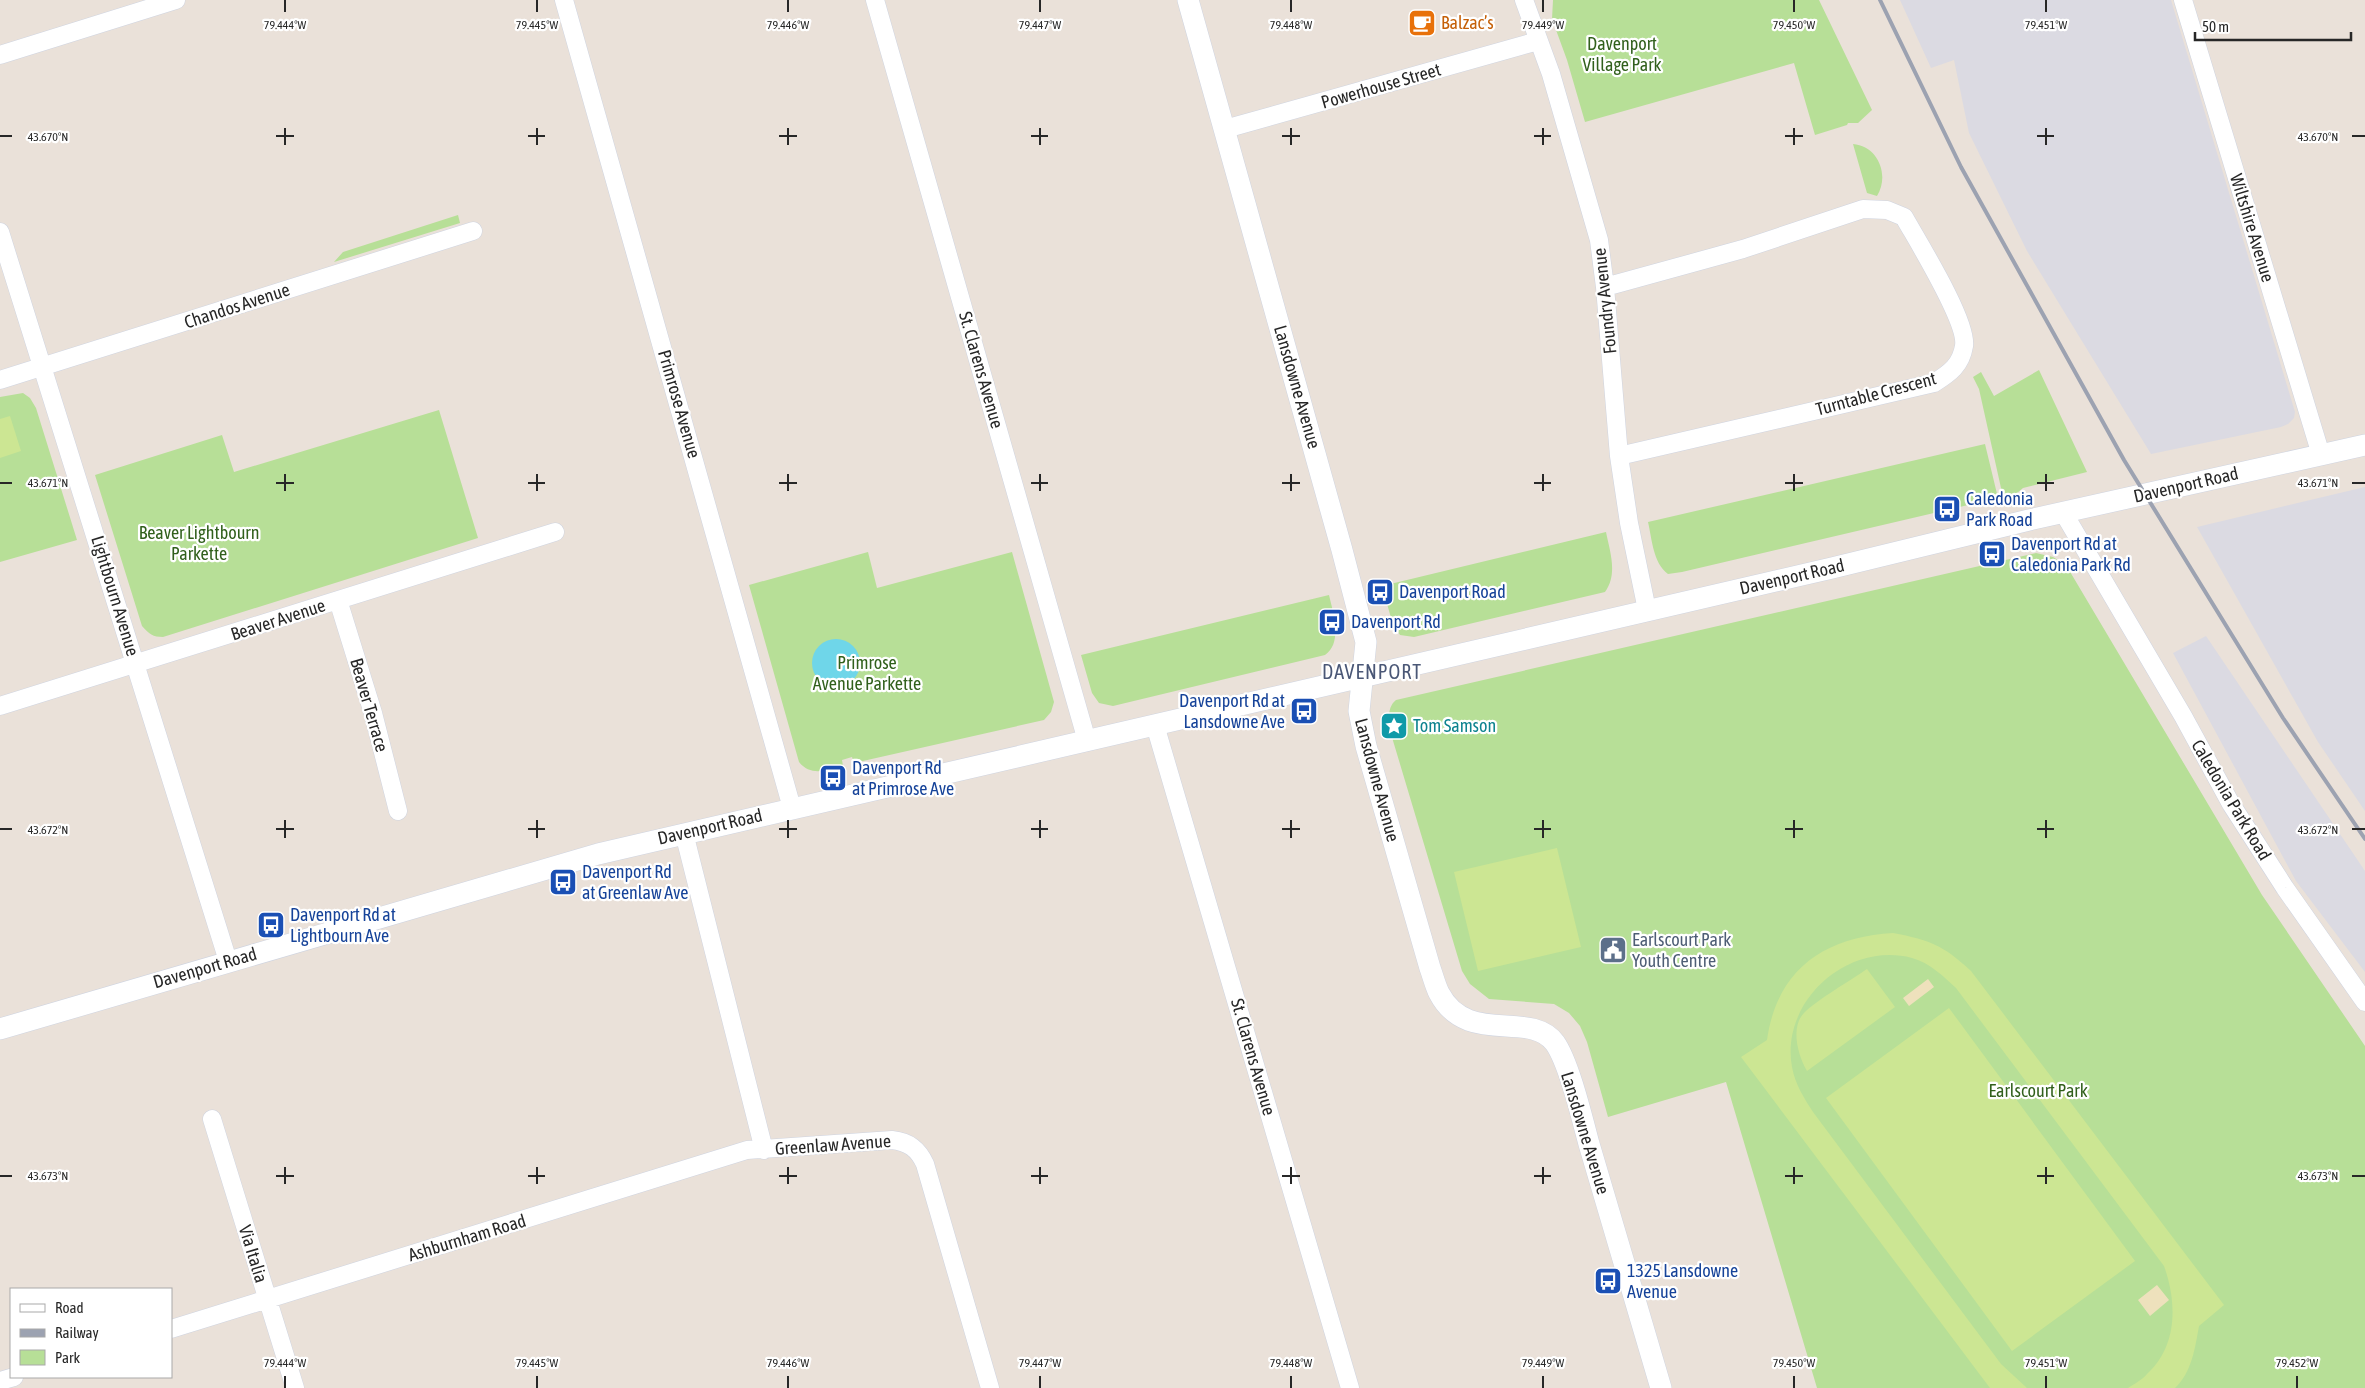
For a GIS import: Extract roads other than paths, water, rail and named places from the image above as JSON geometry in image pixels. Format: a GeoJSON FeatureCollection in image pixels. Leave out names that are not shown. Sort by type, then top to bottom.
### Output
{"type":"FeatureCollection","features":[{"type":"Feature","properties":{"kind":"street"},"geometry":{"type":"LineString","coordinates":[[0,55],[176,0]]}},
{"type":"Feature","properties":{"kind":"street","name":"Primrose Avenue"},"geometry":{"type":"LineString","coordinates":[[564,0],[792,808]]}},
{"type":"Feature","properties":{"kind":"street","name":"St. Clarens Avenue"},"geometry":{"type":"LineString","coordinates":[[875,0],[1087,740]]}},
{"type":"Feature","properties":{"kind":"street","name":"Lansdowne Avenue"},"geometry":{"type":"LineString","coordinates":[[1188,0],[1337,531],[1366,642],[1358,711],[1366,746],[1440,994],[1454,1011],[1478,1025],[1541,1031],[1555,1042],[1574,1092],[1661,1388]]}},
{"type":"Feature","properties":{"kind":"street","name":"Foundry Avenue"},"geometry":{"type":"LineString","coordinates":[[1524,0],[1551,74],[1599,240],[1605,287],[1619,456],[1629,523],[1648,610]]}},
{"type":"Feature","properties":{"kind":"street","name":"Wiltshire Avenue"},"geometry":{"type":"LineString","coordinates":[[2183,0],[2321,455]]}},
{"type":"Feature","properties":{"kind":"street","name":"Powerhouse Street"},"geometry":{"type":"LineString","coordinates":[[1225,129],[1538,41]]}},
{"type":"Feature","properties":{"kind":"street","name":"Turntable Crescent"},"geometry":{"type":"LineString","coordinates":[[1605,287],[1743,248],[1862,209],[1887,210],[1904,217],[1961,323],[1965,344],[1955,370],[1934,383],[1619,456]]}},
{"type":"Feature","properties":{"kind":"street","name":"Chandos Avenue"},"geometry":{"type":"LineString","coordinates":[[0,380],[473,231]]}},
{"type":"Feature","properties":{"kind":"street","name":"Lightbourn Avenue"},"geometry":{"type":"LineString","coordinates":[[0,232],[44,367],[228,961]]}},
{"type":"Feature","properties":{"kind":"street","name":"Davenport Road"},"geometry":{"type":"LineString","coordinates":[[0,1028],[541,869],[684,833],[1362,677],[2063,512],[2365,444]]}},
{"type":"Feature","properties":{"kind":"street","name":"Caledonia Park Road"},"geometry":{"type":"LineString","coordinates":[[2063,512],[2183,716],[2231,804],[2285,888],[2365,1002]]}},
{"type":"Feature","properties":{"kind":"street","name":"Beaver Avenue"},"geometry":{"type":"LineString","coordinates":[[0,706],[555,532]]}},
{"type":"Feature","properties":{"kind":"street","name":"Beaver Terrace"},"geometry":{"type":"LineString","coordinates":[[338,600],[373,713],[398,810]]}},
{"type":"Feature","properties":{"kind":"street","name":"St. Clarens Avenue"},"geometry":{"type":"LineString","coordinates":[[1155,725],[1350,1388]]}},
{"type":"Feature","properties":{"kind":"street","name":"Greenlaw Avenue"},"geometry":{"type":"LineString","coordinates":[[684,833],[764,1150],[892,1140],[903,1141],[914,1147],[925,1164],[983,1387]]}},
{"type":"Feature","properties":{"kind":"street","name":"Via Italia"},"geometry":{"type":"LineString","coordinates":[[212,1119],[295,1388]]}},
{"type":"Feature","properties":{"kind":"street","name":"Ashburnham Road"},"geometry":{"type":"LineString","coordinates":[[172,1329],[747,1150],[764,1150]]}},
{"type":"Feature","properties":{"kind":"water"},"geometry":{"type":"Polygon","coordinates":[[[831,639],[841,639],[850,643],[856,649],[860,663],[856,677],[850,683],[841,687],[831,687],[822,683],[816,677],[812,668],[812,658],[816,649],[822,643],[831,639]]]}},
{"type":"Feature","properties":{"kind":"railway"},"geometry":{"type":"LineString","coordinates":[[1880,0],[1961,167],[2124,460],[2283,718],[2365,839]]}},
{"type":"Feature","properties":{"kind":"place","name":"Balzac’s"},"geometry":{"type":"Point","coordinates":[1422,23]}},
{"type":"Feature","properties":{"kind":"place","name":"Caledonia Park Road"},"geometry":{"type":"Point","coordinates":[1947,509]}},
{"type":"Feature","properties":{"kind":"place","name":"Davenport Rd at Caledonia Park Rd"},"geometry":{"type":"Point","coordinates":[1992,554]}},
{"type":"Feature","properties":{"kind":"place","name":"Davenport Road"},"geometry":{"type":"Point","coordinates":[1380,592]}},
{"type":"Feature","properties":{"kind":"place","name":"Davenport Rd"},"geometry":{"type":"Point","coordinates":[1332,622]}},
{"type":"Feature","properties":{"kind":"place","name":"Davenport Rd at Lansdowne Ave"},"geometry":{"type":"Point","coordinates":[1304,711]}},
{"type":"Feature","properties":{"kind":"place","name":"Tom Samson"},"geometry":{"type":"Point","coordinates":[1394,726]}},
{"type":"Feature","properties":{"kind":"place","name":"Davenport Rd at Primrose Ave"},"geometry":{"type":"Point","coordinates":[833,778]}},
{"type":"Feature","properties":{"kind":"place","name":"Davenport Rd at Greenlaw Ave"},"geometry":{"type":"Point","coordinates":[563,882]}},
{"type":"Feature","properties":{"kind":"place","name":"Davenport Rd at Lightbourn Ave"},"geometry":{"type":"Point","coordinates":[271,925]}},
{"type":"Feature","properties":{"kind":"place","name":"Earlscourt Park Youth Centre"},"geometry":{"type":"Point","coordinates":[1613,950]}},
{"type":"Feature","properties":{"kind":"place","name":"1325 Lansdowne Avenue"},"geometry":{"type":"Point","coordinates":[1608,1281]}},
{"type":"Feature","properties":{"kind":"district","name":"DAVENPORT"},"geometry":{"type":"Point","coordinates":[1372,672]}},
{"type":"Feature","properties":{"kind":"park label","name":"Davenport Village Park"},"geometry":{"type":"Point","coordinates":[1622,54]}},
{"type":"Feature","properties":{"kind":"park label","name":"Beaver Lightbourn Parkette"},"geometry":{"type":"Point","coordinates":[199,543]}},
{"type":"Feature","properties":{"kind":"park label","name":"Primrose Avenue Parkette"},"geometry":{"type":"Point","coordinates":[867,673]}},
{"type":"Feature","properties":{"kind":"park label","name":"Earlscourt Park"},"geometry":{"type":"Point","coordinates":[2038,1091]}}]}
